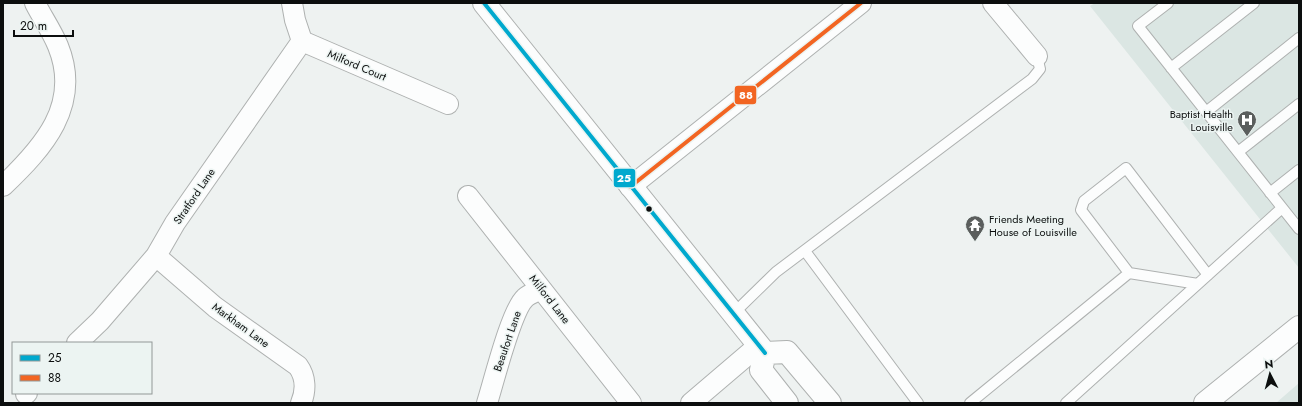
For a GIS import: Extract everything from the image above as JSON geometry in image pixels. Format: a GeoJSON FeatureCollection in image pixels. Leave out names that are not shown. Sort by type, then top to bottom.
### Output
{"type":"FeatureCollection","features":[{"type":"Feature","properties":{"kind":"main road"},"geometry":{"type":"LineString","coordinates":[[484,3],[630,187],[762,349],[786,352],[830,403]]}},
{"type":"Feature","properties":{"kind":"main road"},"geometry":{"type":"LineString","coordinates":[[1205,403],[1299,327]]}},
{"type":"Feature","properties":{"kind":"main road"},"geometry":{"type":"LineString","coordinates":[[762,349],[760,370],[787,403]]}},
{"type":"Feature","properties":{"kind":"street"},"geometry":{"type":"LineString","coordinates":[[3,186],[30,160],[50,134],[63,103],[65,87],[62,60],[57,46],[35,3]]}},
{"type":"Feature","properties":{"kind":"street"},"geometry":{"type":"LineString","coordinates":[[292,3],[294,20],[302,41]]}},
{"type":"Feature","properties":{"kind":"street"},"geometry":{"type":"LineString","coordinates":[[630,187],[861,3]]}},
{"type":"Feature","properties":{"kind":"street"},"geometry":{"type":"LineString","coordinates":[[993,3],[1037,56]]}},
{"type":"Feature","properties":{"kind":"street","name":"Milford Court"},"geometry":{"type":"LineString","coordinates":[[302,41],[448,104]]}},
{"type":"Feature","properties":{"kind":"street","name":"Stratford Lane"},"geometry":{"type":"LineString","coordinates":[[78,342],[100,321],[156,256],[175,223],[302,41]]}},
{"type":"Feature","properties":{"kind":"street","name":"Milford Lane"},"geometry":{"type":"LineString","coordinates":[[468,196],[631,403]]}},
{"type":"Feature","properties":{"kind":"street","name":"Markham Lane"},"geometry":{"type":"LineString","coordinates":[[156,256],[215,307],[298,366],[303,373],[305,393],[301,403]]}},
{"type":"Feature","properties":{"kind":"street","name":"Beaufort Lane"},"geometry":{"type":"LineString","coordinates":[[487,403],[519,306],[526,298],[541,289]]}},
{"type":"Feature","properties":{"kind":"street"},"geometry":{"type":"LineString","coordinates":[[691,403],[762,349]]}},
{"type":"Feature","properties":{"kind":"lane"},"geometry":{"type":"LineString","coordinates":[[1168,3],[1138,26],[1299,230]]}},
{"type":"Feature","properties":{"kind":"lane"},"geometry":{"type":"LineString","coordinates":[[1171,68],[1254,3]]}},
{"type":"Feature","properties":{"kind":"lane"},"geometry":{"type":"LineString","coordinates":[[1206,112],[1299,38]]}},
{"type":"Feature","properties":{"kind":"lane"},"geometry":{"type":"LineString","coordinates":[[733,314],[776,272],[1032,79],[1040,69],[1037,56]]}},
{"type":"Feature","properties":{"kind":"lane"},"geometry":{"type":"LineString","coordinates":[[1238,152],[1299,104]]}},
{"type":"Feature","properties":{"kind":"lane"},"geometry":{"type":"LineString","coordinates":[[1198,284],[1129,273],[1081,210],[1084,201],[1126,168],[1208,275]]}},
{"type":"Feature","properties":{"kind":"lane"},"geometry":{"type":"LineString","coordinates":[[1270,193],[1297,174]]}},
{"type":"Feature","properties":{"kind":"lane"},"geometry":{"type":"LineString","coordinates":[[1066,403],[1282,208]]}},
{"type":"Feature","properties":{"kind":"lane"},"geometry":{"type":"LineString","coordinates":[[805,251],[918,403]]}},
{"type":"Feature","properties":{"kind":"lane"},"geometry":{"type":"LineString","coordinates":[[970,403],[1129,273]]}},
{"type":"Feature","properties":{"kind":"shaded area","name":"Baptist Health Louisville"},"geometry":{"type":"Polygon","coordinates":[[[1095,3],[1299,3],[1299,268],[1090,6],[1095,3]]]}},
{"type":"Feature","properties":{"kind":"shaded area"},"geometry":{"type":"Polygon","coordinates":[[[1299,383],[1299,403],[1276,403],[1299,383]]]}},
{"type":"Feature","properties":{"kind":"transit line","name":"25"},"geometry":{"type":"LineString","coordinates":[[484,3],[765,353]]}},
{"type":"Feature","properties":{"kind":"transit line","name":"88"},"geometry":{"type":"LineString","coordinates":[[630,187],[861,3]]}},
{"type":"Feature","properties":{"kind":"place","name":"Baptist Health Louisville"},"geometry":{"type":"Point","coordinates":[1247,137]}},
{"type":"Feature","properties":{"kind":"place","name":"Friends Meeting House of Louisville"},"geometry":{"type":"Point","coordinates":[975,242]}}]}
